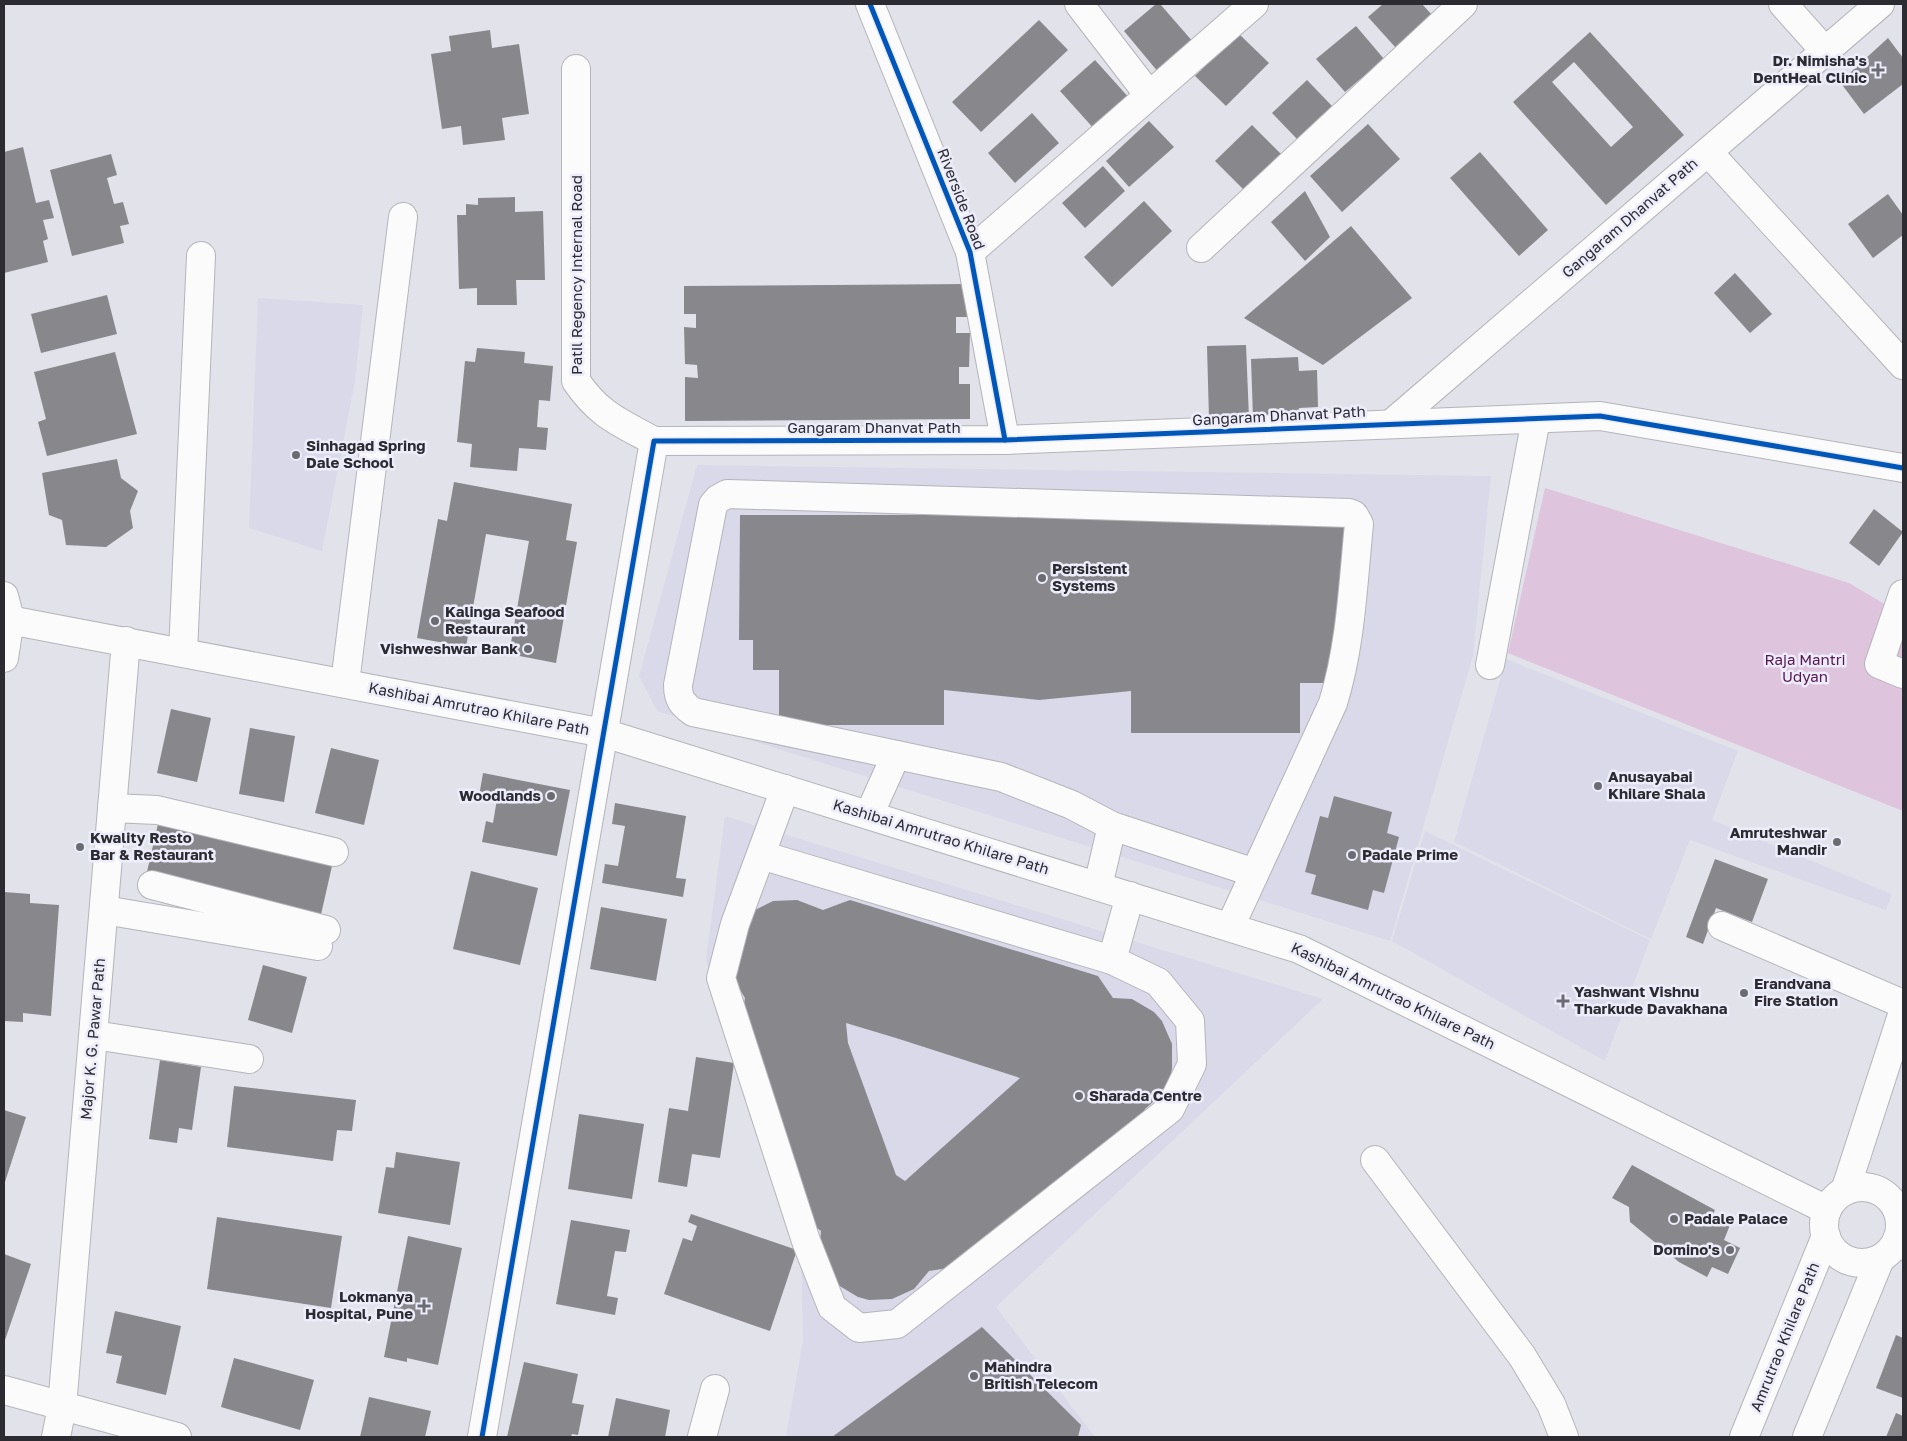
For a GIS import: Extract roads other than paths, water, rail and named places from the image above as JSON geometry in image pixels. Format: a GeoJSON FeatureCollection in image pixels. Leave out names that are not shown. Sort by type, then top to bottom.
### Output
{"type":"FeatureCollection","features":[{"type":"Feature","properties":{"kind":"street","name":"Riverside Road"},"geometry":{"type":"LineString","coordinates":[[870,4],[970,252],[1006,440]]}},
{"type":"Feature","properties":{"kind":"street"},"geometry":{"type":"LineString","coordinates":[[1079,4],[1149,95]]}},
{"type":"Feature","properties":{"kind":"street"},"geometry":{"type":"LineString","coordinates":[[970,252],[1254,4]]}},
{"type":"Feature","properties":{"kind":"street"},"geometry":{"type":"LineString","coordinates":[[1201,248],[1463,4]]}},
{"type":"Feature","properties":{"kind":"street"},"geometry":{"type":"LineString","coordinates":[[1783,4],[1825,51]]}},
{"type":"Feature","properties":{"kind":"street","name":"Gangaram Dhanvat Path"},"geometry":{"type":"LineString","coordinates":[[654,441],[1006,440],[1391,424],[1880,4]]}},
{"type":"Feature","properties":{"kind":"street","name":"Patil Regency Internal Road"},"geometry":{"type":"LineString","coordinates":[[576,69],[576,382],[589,401],[608,416],[654,441]]}},
{"type":"Feature","properties":{"kind":"street"},"geometry":{"type":"LineString","coordinates":[[1708,152],[1903,364]]}},
{"type":"Feature","properties":{"kind":"street"},"geometry":{"type":"LineString","coordinates":[[345,683],[403,217]]}},
{"type":"Feature","properties":{"kind":"street"},"geometry":{"type":"LineString","coordinates":[[183,652],[200,256]]}},
{"type":"Feature","properties":{"kind":"street"},"geometry":{"type":"LineString","coordinates":[[1391,424],[1600,416],[1903,468]]}},
{"type":"Feature","properties":{"kind":"street"},"geometry":{"type":"LineString","coordinates":[[1490,666],[1536,418]]}},
{"type":"Feature","properties":{"kind":"street"},"geometry":{"type":"LineString","coordinates":[[482,1437],[654,441]]}},
{"type":"Feature","properties":{"kind":"street"},"geometry":{"type":"LineString","coordinates":[[1230,928],[1333,703],[1340,681],[1346,654],[1358,520],[1348,513],[727,494],[718,499],[710,512],[678,685],[678,697],[684,706],[693,712],[1001,778],[1072,805],[1112,826],[1255,873]]}},
{"type":"Feature","properties":{"kind":"street"},"geometry":{"type":"LineString","coordinates":[[1903,594],[1879,664],[1903,674]]}},
{"type":"Feature","properties":{"kind":"street"},"geometry":{"type":"LineString","coordinates":[[4,658],[6,611]]}},
{"type":"Feature","properties":{"kind":"street","name":"Kashibai Amrutrao Khilare Path"},"geometry":{"type":"LineString","coordinates":[[6,611],[126,641],[604,733],[1299,949],[1832,1212]]}},
{"type":"Feature","properties":{"kind":"street","name":"Major K. G. Pawar Path"},"geometry":{"type":"LineString","coordinates":[[56,1437],[62,1407],[126,641]]}},
{"type":"Feature","properties":{"kind":"street"},"geometry":{"type":"LineString","coordinates":[[869,815],[896,755]]}},
{"type":"Feature","properties":{"kind":"street"},"geometry":{"type":"LineString","coordinates":[[761,855],[1112,960],[1158,982],[1190,1022],[1192,1064],[1170,1109],[897,1324],[859,1328],[832,1307],[806,1241],[721,978],[734,924],[785,789]]}},
{"type":"Feature","properties":{"kind":"street"},"geometry":{"type":"LineString","coordinates":[[112,808],[157,810],[334,852]]}},
{"type":"Feature","properties":{"kind":"street"},"geometry":{"type":"LineString","coordinates":[[1098,886],[1112,826]]}},
{"type":"Feature","properties":{"kind":"street"},"geometry":{"type":"LineString","coordinates":[[152,885],[190,895],[278,929]]}},
{"type":"Feature","properties":{"kind":"street"},"geometry":{"type":"LineString","coordinates":[[183,923],[190,895]]}},
{"type":"Feature","properties":{"kind":"street"},"geometry":{"type":"LineString","coordinates":[[1112,960],[1130,896]]}},
{"type":"Feature","properties":{"kind":"street"},"geometry":{"type":"LineString","coordinates":[[104,910],[183,923],[278,929],[322,938]]}},
{"type":"Feature","properties":{"kind":"street"},"geometry":{"type":"LineString","coordinates":[[1722,926],[1903,1004]]}},
{"type":"Feature","properties":{"kind":"street","name":"Amrutrao Khilare Path"},"geometry":{"type":"LineString","coordinates":[[1744,1437],[1832,1212],[1903,1012]]}},
{"type":"Feature","properties":{"kind":"street"},"geometry":{"type":"LineString","coordinates":[[94,1035],[249,1059]]}},
{"type":"Feature","properties":{"kind":"street"},"geometry":{"type":"LineString","coordinates":[[1375,1160],[1522,1356],[1551,1404],[1564,1437]]}},
{"type":"Feature","properties":{"kind":"street"},"geometry":{"type":"LineString","coordinates":[[1807,1437],[1896,1232],[1892,1202],[1883,1193],[1870,1188],[1857,1187],[1832,1212],[1832,1248],[1842,1257],[1854,1262],[1867,1263],[1896,1232]]}},
{"type":"Feature","properties":{"kind":"street"},"geometry":{"type":"LineString","coordinates":[[702,1437],[715,1388]]}},
{"type":"Feature","properties":{"kind":"street"},"geometry":{"type":"LineString","coordinates":[[4,1390],[177,1437]]}},
{"type":"Feature","properties":{"kind":"place","name":"Dr. Nimisha's DentHeal Clinic"},"geometry":{"type":"Point","coordinates":[1878,70]}},
{"type":"Feature","properties":{"kind":"place","name":"Sinhagad Spring Dale School"},"geometry":{"type":"Point","coordinates":[296,455]}},
{"type":"Feature","properties":{"kind":"place","name":"Persistent Systems"},"geometry":{"type":"Point","coordinates":[1042,578]}},
{"type":"Feature","properties":{"kind":"place","name":"Kalinga Seafood Restaurant"},"geometry":{"type":"Point","coordinates":[435,621]}},
{"type":"Feature","properties":{"kind":"place","name":"Vishweshwar Bank"},"geometry":{"type":"Point","coordinates":[528,649]}},
{"type":"Feature","properties":{"kind":"place","name":"Anusayabai Khilare Shala"},"geometry":{"type":"Point","coordinates":[1598,786]}},
{"type":"Feature","properties":{"kind":"place","name":"Woodlands"},"geometry":{"type":"Point","coordinates":[551,796]}},
{"type":"Feature","properties":{"kind":"place","name":"Amruteshwar Mandir"},"geometry":{"type":"Point","coordinates":[1837,842]}},
{"type":"Feature","properties":{"kind":"place","name":"Kwality Resto Bar & Restaurant"},"geometry":{"type":"Point","coordinates":[80,847]}},
{"type":"Feature","properties":{"kind":"place","name":"Padale Prime"},"geometry":{"type":"Point","coordinates":[1352,855]}},
{"type":"Feature","properties":{"kind":"place","name":"Erandvana Fire Station"},"geometry":{"type":"Point","coordinates":[1744,993]}},
{"type":"Feature","properties":{"kind":"place","name":"Yashwant Vishnu Tharkude Davakhana"},"geometry":{"type":"Point","coordinates":[1563,1001]}},
{"type":"Feature","properties":{"kind":"place","name":"Sharada Centre"},"geometry":{"type":"Point","coordinates":[1079,1096]}},
{"type":"Feature","properties":{"kind":"place","name":"Padale Palace"},"geometry":{"type":"Point","coordinates":[1674,1219]}},
{"type":"Feature","properties":{"kind":"place","name":"Domino's"},"geometry":{"type":"Point","coordinates":[1730,1250]}},
{"type":"Feature","properties":{"kind":"place","name":"Lokmanya Hospital, Pune"},"geometry":{"type":"Point","coordinates":[424,1306]}},
{"type":"Feature","properties":{"kind":"place","name":"Mahindra British Telecom"},"geometry":{"type":"Point","coordinates":[974,1376]}},
{"type":"Feature","properties":{"kind":"park label","name":"Raja Mantri Udyan"},"geometry":{"type":"Point","coordinates":[1805,668]}}]}
